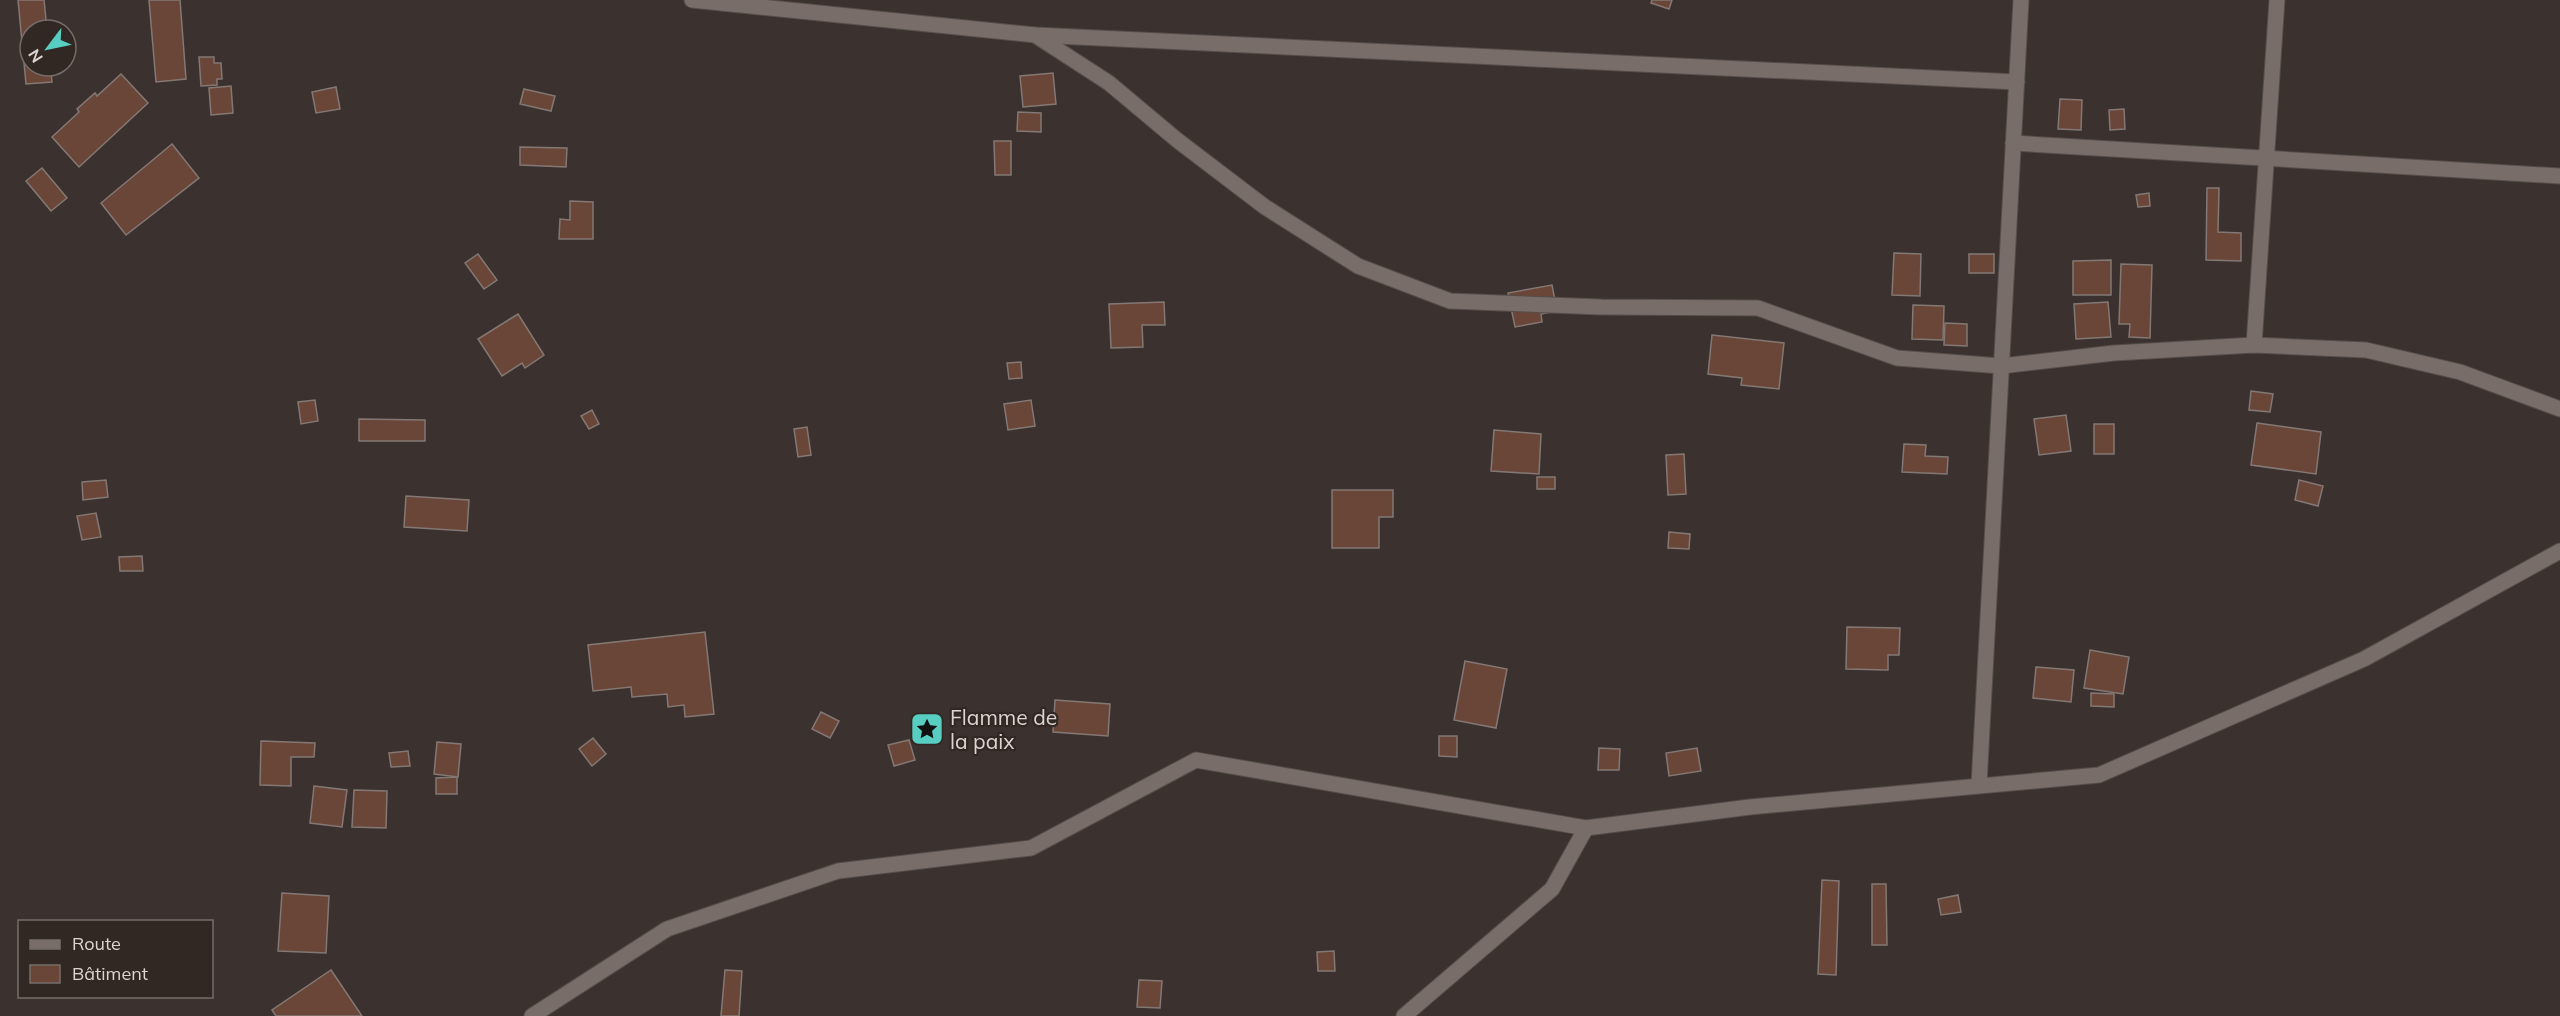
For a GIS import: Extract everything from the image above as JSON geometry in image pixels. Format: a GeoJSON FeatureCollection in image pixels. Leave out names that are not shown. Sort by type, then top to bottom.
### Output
{"type":"FeatureCollection","features":[{"type":"Feature","properties":{"kind":"street"},"geometry":{"type":"LineString","coordinates":[[692,0],[1035,34],[2017,82]]}},
{"type":"Feature","properties":{"kind":"street"},"geometry":{"type":"LineString","coordinates":[[1979,785],[2021,0]]}},
{"type":"Feature","properties":{"kind":"street"},"geometry":{"type":"LineString","coordinates":[[2254,345],[2277,0]]}},
{"type":"Feature","properties":{"kind":"street"},"geometry":{"type":"LineString","coordinates":[[1035,34],[1109,83],[1177,140],[1264,207],[1358,266],[1450,301],[1601,307],[1758,308],[1897,358],[2001,366],[2114,353],[2254,345],[2366,350],[2460,372],[2560,409]]}},
{"type":"Feature","properties":{"kind":"street"},"geometry":{"type":"LineString","coordinates":[[2013,143],[2560,176]]}},
{"type":"Feature","properties":{"kind":"street"},"geometry":{"type":"LineString","coordinates":[[532,1016],[667,929],[837,871],[1031,848],[1196,760],[1586,828],[1750,807],[2099,775],[2364,659],[2560,551]]}},
{"type":"Feature","properties":{"kind":"street"},"geometry":{"type":"LineString","coordinates":[[1404,1016],[1552,889],[1586,828]]}},
{"type":"Feature","properties":{"kind":"building"},"geometry":{"type":"Polygon","coordinates":[[[18,0],[44,0],[46,18],[20,18],[18,0]]]}},
{"type":"Feature","properties":{"kind":"building"},"geometry":{"type":"Polygon","coordinates":[[[149,0],[180,0],[186,79],[156,82],[149,0]]]}},
{"type":"Feature","properties":{"kind":"building"},"geometry":{"type":"Polygon","coordinates":[[[1652,0],[1672,0],[1669,9],[1651,3],[1652,0]]]}},
{"type":"Feature","properties":{"kind":"building"},"geometry":{"type":"Polygon","coordinates":[[[199,57],[214,57],[214,63],[221,63],[222,79],[217,79],[217,85],[201,86],[199,57]]]}},
{"type":"Feature","properties":{"kind":"building"},"geometry":{"type":"Polygon","coordinates":[[[1053,73],[1056,104],[1023,107],[1020,76],[1053,73]]]}},
{"type":"Feature","properties":{"kind":"building"},"geometry":{"type":"Polygon","coordinates":[[[121,74],[148,103],[79,167],[52,137],[79,112],[77,109],[95,93],[97,96],[121,74]]]}},
{"type":"Feature","properties":{"kind":"building"},"geometry":{"type":"Polygon","coordinates":[[[25,78],[52,78],[52,82],[26,84],[25,78]]]}},
{"type":"Feature","properties":{"kind":"building"},"geometry":{"type":"Polygon","coordinates":[[[231,86],[233,113],[211,115],[209,88],[231,86]]]}},
{"type":"Feature","properties":{"kind":"building"},"geometry":{"type":"Polygon","coordinates":[[[336,87],[340,109],[316,113],[312,92],[336,87]]]}},
{"type":"Feature","properties":{"kind":"building"},"geometry":{"type":"Polygon","coordinates":[[[524,89],[555,96],[551,111],[520,104],[524,89]]]}},
{"type":"Feature","properties":{"kind":"building"},"geometry":{"type":"Polygon","coordinates":[[[2060,99],[2082,100],[2081,130],[2058,129],[2060,99]]]}},
{"type":"Feature","properties":{"kind":"building"},"geometry":{"type":"Polygon","coordinates":[[[2124,109],[2125,129],[2110,130],[2109,110],[2124,109]]]}},
{"type":"Feature","properties":{"kind":"building"},"geometry":{"type":"Polygon","coordinates":[[[1018,112],[1041,113],[1041,132],[1017,131],[1018,112]]]}},
{"type":"Feature","properties":{"kind":"building"},"geometry":{"type":"Polygon","coordinates":[[[994,141],[1011,141],[1011,175],[995,175],[994,141]]]}},
{"type":"Feature","properties":{"kind":"building"},"geometry":{"type":"Polygon","coordinates":[[[172,144],[199,178],[126,235],[101,203],[172,144]]]}},
{"type":"Feature","properties":{"kind":"building"},"geometry":{"type":"Polygon","coordinates":[[[520,147],[567,148],[566,167],[520,165],[520,147]]]}},
{"type":"Feature","properties":{"kind":"building"},"geometry":{"type":"Polygon","coordinates":[[[42,168],[67,198],[51,211],[26,181],[42,168]]]}},
{"type":"Feature","properties":{"kind":"building"},"geometry":{"type":"Polygon","coordinates":[[[2207,188],[2219,188],[2218,232],[2241,233],[2241,261],[2206,260],[2207,188]]]}},
{"type":"Feature","properties":{"kind":"building"},"geometry":{"type":"Polygon","coordinates":[[[2149,193],[2150,206],[2138,207],[2136,195],[2149,193]]]}},
{"type":"Feature","properties":{"kind":"building"},"geometry":{"type":"Polygon","coordinates":[[[570,201],[593,202],[593,239],[559,239],[560,219],[570,220],[570,201]]]}},
{"type":"Feature","properties":{"kind":"building"},"geometry":{"type":"Polygon","coordinates":[[[1894,253],[1921,254],[1920,296],[1892,295],[1894,253]]]}},
{"type":"Feature","properties":{"kind":"building"},"geometry":{"type":"Polygon","coordinates":[[[478,254],[497,280],[484,289],[465,263],[478,254]]]}},
{"type":"Feature","properties":{"kind":"building"},"geometry":{"type":"Polygon","coordinates":[[[1969,254],[1994,254],[1994,273],[1969,273],[1969,254]]]}},
{"type":"Feature","properties":{"kind":"building"},"geometry":{"type":"Polygon","coordinates":[[[2111,260],[2111,295],[2073,295],[2073,261],[2111,260]]]}},
{"type":"Feature","properties":{"kind":"building"},"geometry":{"type":"Polygon","coordinates":[[[2121,264],[2152,265],[2150,338],[2129,337],[2130,324],[2119,324],[2121,264]]]}},
{"type":"Feature","properties":{"kind":"building"},"geometry":{"type":"Polygon","coordinates":[[[1552,285],[1557,311],[1541,314],[1542,322],[1515,327],[1508,293],[1552,285]]]}},
{"type":"Feature","properties":{"kind":"building"},"geometry":{"type":"Polygon","coordinates":[[[1164,302],[1165,325],[1142,325],[1143,347],[1111,348],[1109,304],[1164,302]]]}},
{"type":"Feature","properties":{"kind":"building"},"geometry":{"type":"Polygon","coordinates":[[[2108,302],[2111,337],[2076,339],[2074,304],[2108,302]]]}},
{"type":"Feature","properties":{"kind":"building"},"geometry":{"type":"Polygon","coordinates":[[[1913,305],[1944,306],[1943,340],[1912,339],[1913,305]]]}},
{"type":"Feature","properties":{"kind":"building"},"geometry":{"type":"Polygon","coordinates":[[[518,314],[544,355],[525,368],[522,363],[502,376],[478,339],[518,314]]]}},
{"type":"Feature","properties":{"kind":"building"},"geometry":{"type":"Polygon","coordinates":[[[1945,323],[1967,324],[1967,346],[1944,345],[1945,323]]]}},
{"type":"Feature","properties":{"kind":"building"},"geometry":{"type":"Polygon","coordinates":[[[1712,335],[1784,343],[1779,389],[1741,385],[1742,378],[1708,374],[1712,335]]]}},
{"type":"Feature","properties":{"kind":"building"},"geometry":{"type":"Polygon","coordinates":[[[1021,362],[1022,378],[1009,379],[1007,363],[1021,362]]]}},
{"type":"Feature","properties":{"kind":"building"},"geometry":{"type":"Polygon","coordinates":[[[2251,391],[2273,394],[2270,412],[2249,410],[2251,391]]]}},
{"type":"Feature","properties":{"kind":"building"},"geometry":{"type":"Polygon","coordinates":[[[315,400],[318,421],[301,424],[298,402],[315,400]]]}},
{"type":"Feature","properties":{"kind":"building"},"geometry":{"type":"Polygon","coordinates":[[[1031,400],[1035,426],[1008,430],[1004,404],[1031,400]]]}},
{"type":"Feature","properties":{"kind":"building"},"geometry":{"type":"Polygon","coordinates":[[[592,410],[599,424],[589,429],[581,416],[592,410]]]}},
{"type":"Feature","properties":{"kind":"building"},"geometry":{"type":"Polygon","coordinates":[[[2066,415],[2071,451],[2039,455],[2034,419],[2066,415]]]}},
{"type":"Feature","properties":{"kind":"building"},"geometry":{"type":"Polygon","coordinates":[[[359,419],[425,420],[425,441],[359,441],[359,419]]]}},
{"type":"Feature","properties":{"kind":"building"},"geometry":{"type":"Polygon","coordinates":[[[2257,423],[2321,432],[2316,474],[2251,465],[2257,423]]]}},
{"type":"Feature","properties":{"kind":"building"},"geometry":{"type":"Polygon","coordinates":[[[2094,424],[2114,424],[2114,454],[2094,454],[2094,424]]]}},
{"type":"Feature","properties":{"kind":"building"},"geometry":{"type":"Polygon","coordinates":[[[807,427],[811,455],[798,457],[794,429],[807,427]]]}},
{"type":"Feature","properties":{"kind":"building"},"geometry":{"type":"Polygon","coordinates":[[[1494,430],[1541,434],[1539,474],[1491,471],[1494,430]]]}},
{"type":"Feature","properties":{"kind":"building"},"geometry":{"type":"Polygon","coordinates":[[[1904,444],[1926,445],[1925,456],[1948,457],[1947,474],[1902,472],[1904,444]]]}},
{"type":"Feature","properties":{"kind":"building"},"geometry":{"type":"Polygon","coordinates":[[[1684,454],[1686,494],[1668,495],[1666,455],[1684,454]]]}},
{"type":"Feature","properties":{"kind":"building"},"geometry":{"type":"Polygon","coordinates":[[[1537,477],[1555,477],[1555,489],[1537,489],[1537,477]]]}},
{"type":"Feature","properties":{"kind":"building"},"geometry":{"type":"Polygon","coordinates":[[[106,480],[108,497],[83,500],[82,482],[106,480]]]}},
{"type":"Feature","properties":{"kind":"building"},"geometry":{"type":"Polygon","coordinates":[[[2299,480],[2323,486],[2318,506],[2295,500],[2299,480]]]}},
{"type":"Feature","properties":{"kind":"building"},"geometry":{"type":"Polygon","coordinates":[[[1332,490],[1393,490],[1393,517],[1379,517],[1379,548],[1332,548],[1332,490]]]}},
{"type":"Feature","properties":{"kind":"building"},"geometry":{"type":"Polygon","coordinates":[[[406,496],[469,500],[467,531],[404,527],[406,496]]]}},
{"type":"Feature","properties":{"kind":"building"},"geometry":{"type":"Polygon","coordinates":[[[96,513],[101,537],[82,540],[77,516],[96,513]]]}},
{"type":"Feature","properties":{"kind":"building"},"geometry":{"type":"Polygon","coordinates":[[[1669,532],[1690,534],[1689,549],[1668,548],[1669,532]]]}},
{"type":"Feature","properties":{"kind":"building"},"geometry":{"type":"Polygon","coordinates":[[[142,556],[143,571],[120,571],[119,557],[142,556]]]}},
{"type":"Feature","properties":{"kind":"building"},"geometry":{"type":"Polygon","coordinates":[[[1847,627],[1900,628],[1899,655],[1888,655],[1888,670],[1846,669],[1847,627]]]}},
{"type":"Feature","properties":{"kind":"building"},"geometry":{"type":"Polygon","coordinates":[[[705,632],[714,714],[685,717],[684,705],[668,707],[667,694],[632,697],[631,687],[593,691],[588,645],[705,632]]]}},
{"type":"Feature","properties":{"kind":"building"},"geometry":{"type":"Polygon","coordinates":[[[2090,650],[2129,657],[2123,694],[2084,688],[2090,650]]]}},
{"type":"Feature","properties":{"kind":"building"},"geometry":{"type":"Polygon","coordinates":[[[1465,661],[1507,669],[1496,728],[1454,720],[1465,661]]]}},
{"type":"Feature","properties":{"kind":"building"},"geometry":{"type":"Polygon","coordinates":[[[2036,667],[2074,670],[2071,702],[2033,698],[2036,667]]]}},
{"type":"Feature","properties":{"kind":"building"},"geometry":{"type":"Polygon","coordinates":[[[2091,693],[2114,694],[2114,707],[2091,706],[2091,693]]]}},
{"type":"Feature","properties":{"kind":"building"},"geometry":{"type":"Polygon","coordinates":[[[1055,700],[1110,704],[1108,736],[1053,732],[1055,700]]]}},
{"type":"Feature","properties":{"kind":"building"},"geometry":{"type":"Polygon","coordinates":[[[821,712],[839,721],[830,738],[812,729],[821,712]]]}},
{"type":"Feature","properties":{"kind":"building"},"geometry":{"type":"Polygon","coordinates":[[[1439,736],[1457,736],[1457,757],[1439,756],[1439,736]]]}},
{"type":"Feature","properties":{"kind":"building"},"geometry":{"type":"Polygon","coordinates":[[[593,738],[606,754],[592,766],[579,749],[593,738]]]}},
{"type":"Feature","properties":{"kind":"building"},"geometry":{"type":"Polygon","coordinates":[[[909,740],[915,760],[894,766],[888,745],[909,740]]]}},
{"type":"Feature","properties":{"kind":"building"},"geometry":{"type":"Polygon","coordinates":[[[261,741],[315,743],[314,757],[291,757],[291,786],[260,785],[261,741]]]}},
{"type":"Feature","properties":{"kind":"building"},"geometry":{"type":"Polygon","coordinates":[[[437,742],[461,744],[458,777],[434,774],[437,742]]]}},
{"type":"Feature","properties":{"kind":"building"},"geometry":{"type":"Polygon","coordinates":[[[1599,748],[1620,749],[1619,770],[1598,770],[1599,748]]]}},
{"type":"Feature","properties":{"kind":"building"},"geometry":{"type":"Polygon","coordinates":[[[1697,748],[1701,771],[1669,776],[1666,753],[1697,748]]]}},
{"type":"Feature","properties":{"kind":"building"},"geometry":{"type":"Polygon","coordinates":[[[408,751],[410,766],[391,767],[389,753],[408,751]]]}},
{"type":"Feature","properties":{"kind":"building"},"geometry":{"type":"Polygon","coordinates":[[[457,777],[457,794],[436,794],[436,778],[457,777]]]}},
{"type":"Feature","properties":{"kind":"building"},"geometry":{"type":"Polygon","coordinates":[[[314,786],[347,790],[342,827],[310,823],[314,786]]]}},
{"type":"Feature","properties":{"kind":"building"},"geometry":{"type":"Polygon","coordinates":[[[354,790],[387,791],[386,828],[352,827],[354,790]]]}},
{"type":"Feature","properties":{"kind":"building"},"geometry":{"type":"Polygon","coordinates":[[[1822,880],[1839,881],[1836,975],[1818,974],[1822,880]]]}},
{"type":"Feature","properties":{"kind":"building"},"geometry":{"type":"Polygon","coordinates":[[[1872,884],[1886,884],[1887,945],[1872,945],[1872,884]]]}},
{"type":"Feature","properties":{"kind":"building"},"geometry":{"type":"Polygon","coordinates":[[[282,893],[329,896],[326,953],[278,951],[282,893]]]}},
{"type":"Feature","properties":{"kind":"building"},"geometry":{"type":"Polygon","coordinates":[[[1958,895],[1961,912],[1941,915],[1938,899],[1958,895]]]}},
{"type":"Feature","properties":{"kind":"building"},"geometry":{"type":"Polygon","coordinates":[[[1334,951],[1335,971],[1318,971],[1317,952],[1334,951]]]}},
{"type":"Feature","properties":{"kind":"building"},"geometry":{"type":"Polygon","coordinates":[[[331,970],[362,1016],[276,1016],[272,1010],[331,970]]]}},
{"type":"Feature","properties":{"kind":"building"},"geometry":{"type":"Polygon","coordinates":[[[725,970],[742,971],[739,1016],[721,1016],[725,970]]]}},
{"type":"Feature","properties":{"kind":"building"},"geometry":{"type":"Polygon","coordinates":[[[1139,980],[1162,981],[1160,1008],[1137,1007],[1139,980]]]}},
{"type":"Feature","properties":{"kind":"place","name":"Flamme de la paix"},"geometry":{"type":"Point","coordinates":[927,729]}}]}
